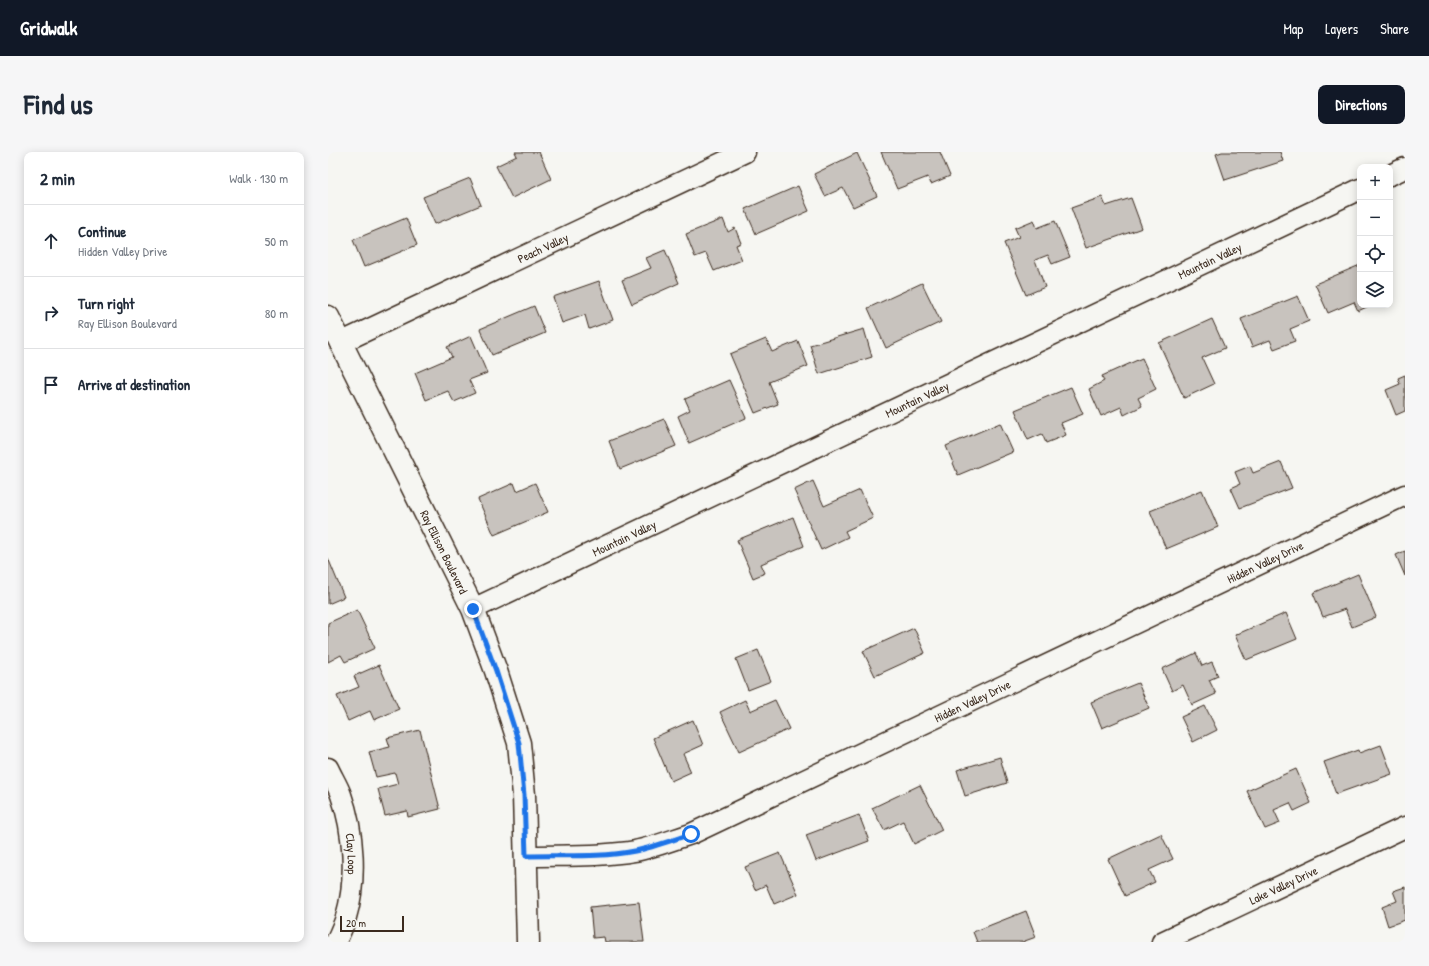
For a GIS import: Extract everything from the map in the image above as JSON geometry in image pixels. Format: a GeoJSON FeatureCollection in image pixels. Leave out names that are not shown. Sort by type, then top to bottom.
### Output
{"type":"FeatureCollection","features":[{"type":"Feature","properties":{"kind":"street","name":"Peach Valley"},"geometry":{"type":"LineString","coordinates":[[340,343],[745,152]]}},
{"type":"Feature","properties":{"kind":"street"},"geometry":{"type":"LineString","coordinates":[[1393,174],[1405,168]]}},
{"type":"Feature","properties":{"kind":"street","name":"Mountain Valley"},"geometry":{"type":"LineString","coordinates":[[473,609],[1357,190]]}},
{"type":"Feature","properties":{"kind":"street","name":"Ray Ellison Boulevard"},"geometry":{"type":"LineString","coordinates":[[328,317],[473,609],[496,671],[519,743],[524,795],[528,942]]}},
{"type":"Feature","properties":{"kind":"street","name":"Hidden Valley Drive"},"geometry":{"type":"LineString","coordinates":[[526,856],[610,854],[634,851],[657,846],[691,834],[1405,495]]}},
{"type":"Feature","properties":{"kind":"street","name":"Clay Loop"},"geometry":{"type":"LineString","coordinates":[[328,768],[341,795],[349,825],[352,858],[352,886],[346,917],[336,942]]}},
{"type":"Feature","properties":{"kind":"street","name":"Lake Valley Drive"},"geometry":{"type":"LineString","coordinates":[[1162,942],[1405,827]]}},
{"type":"Feature","properties":{"kind":"building"},"geometry":{"type":"Polygon","coordinates":[[[515,152],[539,152],[551,179],[512,198],[496,166],[517,156],[515,152]]]}},
{"type":"Feature","properties":{"kind":"building"},"geometry":{"type":"Polygon","coordinates":[[[881,152],[940,152],[950,176],[931,184],[928,177],[897,189],[881,152]]]}},
{"type":"Feature","properties":{"kind":"building"},"geometry":{"type":"Polygon","coordinates":[[[1222,152],[1280,152],[1283,161],[1225,180],[1216,154],[1222,152]]]}},
{"type":"Feature","properties":{"kind":"building"},"geometry":{"type":"Polygon","coordinates":[[[857,153],[877,196],[853,207],[843,188],[825,196],[814,174],[857,153]]]}},
{"type":"Feature","properties":{"kind":"building"},"geometry":{"type":"Polygon","coordinates":[[[470,178],[481,205],[435,224],[423,197],[470,178]]]}},
{"type":"Feature","properties":{"kind":"building"},"geometry":{"type":"Polygon","coordinates":[[[798,186],[809,211],[756,234],[745,209],[798,186]]]}},
{"type":"Feature","properties":{"kind":"building"},"geometry":{"type":"Polygon","coordinates":[[[1102,197],[1106,206],[1131,198],[1142,228],[1086,248],[1071,208],[1102,197]]]}},
{"type":"Feature","properties":{"kind":"building"},"geometry":{"type":"Polygon","coordinates":[[[406,218],[417,245],[364,267],[353,240],[406,218]]]}},
{"type":"Feature","properties":{"kind":"building"},"geometry":{"type":"Polygon","coordinates":[[[723,219],[728,232],[735,228],[741,243],[736,245],[742,260],[714,271],[706,253],[695,257],[686,234],[723,219]]]}},
{"type":"Feature","properties":{"kind":"building"},"geometry":{"type":"Polygon","coordinates":[[[1034,220],[1037,228],[1055,221],[1070,257],[1052,264],[1048,255],[1035,260],[1045,287],[1026,295],[1004,243],[1019,237],[1015,228],[1034,220]]]}},
{"type":"Feature","properties":{"kind":"building"},"geometry":{"type":"Polygon","coordinates":[[[665,250],[679,283],[632,304],[622,280],[651,268],[646,258],[665,250]]]}},
{"type":"Feature","properties":{"kind":"building"},"geometry":{"type":"Polygon","coordinates":[[[1357,266],[1357,308],[1364,308],[1358,311],[1354,302],[1328,313],[1315,284],[1357,266]]]}},
{"type":"Feature","properties":{"kind":"building"},"geometry":{"type":"Polygon","coordinates":[[[599,281],[613,320],[589,329],[585,315],[562,323],[553,297],[599,281]]]}},
{"type":"Feature","properties":{"kind":"building"},"geometry":{"type":"Polygon","coordinates":[[[922,283],[941,322],[886,348],[868,308],[922,283]]]}},
{"type":"Feature","properties":{"kind":"building"},"geometry":{"type":"Polygon","coordinates":[[[1298,296],[1309,321],[1290,329],[1295,341],[1274,349],[1270,340],[1252,347],[1241,319],[1298,296]]]}},
{"type":"Feature","properties":{"kind":"building"},"geometry":{"type":"Polygon","coordinates":[[[534,306],[545,333],[492,355],[480,329],[534,306]]]}},
{"type":"Feature","properties":{"kind":"building"},"geometry":{"type":"Polygon","coordinates":[[[1212,319],[1225,348],[1202,358],[1214,384],[1184,398],[1159,343],[1212,319]]]}},
{"type":"Feature","properties":{"kind":"building"},"geometry":{"type":"Polygon","coordinates":[[[864,329],[872,357],[819,374],[810,345],[864,329]]]}},
{"type":"Feature","properties":{"kind":"building"},"geometry":{"type":"Polygon","coordinates":[[[471,336],[487,373],[469,380],[475,393],[454,402],[448,391],[426,400],[415,373],[452,357],[447,347],[471,336]]]}},
{"type":"Feature","properties":{"kind":"building"},"geometry":{"type":"Polygon","coordinates":[[[766,339],[772,352],[798,341],[808,366],[769,382],[778,404],[755,413],[730,354],[766,339]]]}},
{"type":"Feature","properties":{"kind":"building"},"geometry":{"type":"Polygon","coordinates":[[[1142,358],[1156,389],[1138,398],[1142,406],[1124,415],[1121,407],[1101,416],[1089,389],[1104,381],[1102,376],[1142,358]]]}},
{"type":"Feature","properties":{"kind":"building"},"geometry":{"type":"Polygon","coordinates":[[[1405,375],[1405,411],[1396,415],[1386,390],[1400,384],[1398,378],[1405,375]]]}},
{"type":"Feature","properties":{"kind":"building"},"geometry":{"type":"Polygon","coordinates":[[[729,380],[746,418],[689,443],[678,416],[690,410],[685,399],[729,380]]]}},
{"type":"Feature","properties":{"kind":"building"},"geometry":{"type":"Polygon","coordinates":[[[1071,387],[1083,414],[1061,423],[1066,435],[1046,443],[1042,434],[1028,440],[1015,410],[1071,387]]]}},
{"type":"Feature","properties":{"kind":"building"},"geometry":{"type":"Polygon","coordinates":[[[664,419],[676,446],[620,469],[609,441],[664,419]]]}},
{"type":"Feature","properties":{"kind":"building"},"geometry":{"type":"Polygon","coordinates":[[[1000,423],[1013,452],[958,475],[946,446],[1000,423]]]}},
{"type":"Feature","properties":{"kind":"building"},"geometry":{"type":"Polygon","coordinates":[[[1281,462],[1292,488],[1240,508],[1231,488],[1240,484],[1235,472],[1250,466],[1253,473],[1281,462]]]}},
{"type":"Feature","properties":{"kind":"building"},"geometry":{"type":"Polygon","coordinates":[[[813,481],[824,506],[860,490],[873,518],[845,531],[848,537],[821,550],[794,490],[813,481]]]}},
{"type":"Feature","properties":{"kind":"building"},"geometry":{"type":"Polygon","coordinates":[[[514,483],[517,491],[535,483],[548,512],[494,535],[478,499],[514,483]]]}},
{"type":"Feature","properties":{"kind":"building"},"geometry":{"type":"Polygon","coordinates":[[[1202,490],[1218,527],[1166,549],[1150,511],[1202,490]]]}},
{"type":"Feature","properties":{"kind":"building"},"geometry":{"type":"Polygon","coordinates":[[[793,517],[804,546],[761,564],[765,573],[753,578],[737,540],[793,517]]]}},
{"type":"Feature","properties":{"kind":"building"},"geometry":{"type":"Polygon","coordinates":[[[1405,551],[1405,576],[1396,555],[1405,551]]]}},
{"type":"Feature","properties":{"kind":"building"},"geometry":{"type":"Polygon","coordinates":[[[328,558],[344,597],[328,604],[328,558]]]}},
{"type":"Feature","properties":{"kind":"building"},"geometry":{"type":"Polygon","coordinates":[[[1358,574],[1376,617],[1352,627],[1345,609],[1323,617],[1313,593],[1358,574]]]}},
{"type":"Feature","properties":{"kind":"building"},"geometry":{"type":"Polygon","coordinates":[[[357,610],[375,648],[345,662],[341,655],[328,662],[328,623],[357,610]]]}},
{"type":"Feature","properties":{"kind":"building"},"geometry":{"type":"Polygon","coordinates":[[[1286,613],[1297,639],[1246,660],[1235,635],[1286,613]]]}},
{"type":"Feature","properties":{"kind":"building"},"geometry":{"type":"Polygon","coordinates":[[[914,628],[925,653],[875,676],[863,651],[914,628]]]}},
{"type":"Feature","properties":{"kind":"building"},"geometry":{"type":"Polygon","coordinates":[[[758,650],[771,681],[748,690],[736,659],[758,650]]]}},
{"type":"Feature","properties":{"kind":"building"},"geometry":{"type":"Polygon","coordinates":[[[1196,653],[1202,666],[1212,662],[1218,676],[1209,680],[1216,694],[1192,705],[1183,685],[1172,691],[1162,669],[1196,653]]]}},
{"type":"Feature","properties":{"kind":"building"},"geometry":{"type":"Polygon","coordinates":[[[379,665],[399,709],[374,720],[370,711],[348,721],[337,696],[359,687],[354,676],[379,665]]]}},
{"type":"Feature","properties":{"kind":"building"},"geometry":{"type":"Polygon","coordinates":[[[1138,683],[1149,708],[1102,728],[1091,702],[1138,683]]]}},
{"type":"Feature","properties":{"kind":"building"},"geometry":{"type":"Polygon","coordinates":[[[745,700],[750,711],[775,700],[789,729],[739,752],[720,712],[745,700]]]}},
{"type":"Feature","properties":{"kind":"building"},"geometry":{"type":"Polygon","coordinates":[[[1205,706],[1217,730],[1193,742],[1181,717],[1205,706]]]}},
{"type":"Feature","properties":{"kind":"building"},"geometry":{"type":"Polygon","coordinates":[[[693,720],[703,745],[683,754],[691,772],[671,781],[653,738],[693,720]]]}},
{"type":"Feature","properties":{"kind":"building"},"geometry":{"type":"Polygon","coordinates":[[[420,730],[440,809],[408,817],[407,811],[385,816],[378,789],[398,784],[395,773],[376,777],[369,752],[390,747],[387,738],[420,730]]]}},
{"type":"Feature","properties":{"kind":"building"},"geometry":{"type":"Polygon","coordinates":[[[1381,745],[1392,774],[1336,794],[1324,762],[1358,750],[1359,753],[1381,745]]]}},
{"type":"Feature","properties":{"kind":"building"},"geometry":{"type":"Polygon","coordinates":[[[1000,757],[1007,783],[965,796],[957,770],[1000,757]]]}},
{"type":"Feature","properties":{"kind":"building"},"geometry":{"type":"Polygon","coordinates":[[[1296,769],[1311,803],[1294,811],[1290,803],[1274,810],[1280,823],[1265,829],[1247,791],[1296,769]]]}},
{"type":"Feature","properties":{"kind":"building"},"geometry":{"type":"Polygon","coordinates":[[[920,785],[942,830],[914,844],[903,821],[884,830],[872,808],[920,785]]]}},
{"type":"Feature","properties":{"kind":"building"},"geometry":{"type":"Polygon","coordinates":[[[859,815],[869,841],[816,861],[806,835],[859,815]]]}},
{"type":"Feature","properties":{"kind":"building"},"geometry":{"type":"Polygon","coordinates":[[[1161,834],[1173,859],[1149,870],[1155,882],[1125,896],[1108,859],[1161,834]]]}},
{"type":"Feature","properties":{"kind":"building"},"geometry":{"type":"Polygon","coordinates":[[[780,853],[798,894],[774,904],[766,885],[755,890],[745,867],[780,853]]]}},
{"type":"Feature","properties":{"kind":"building"},"geometry":{"type":"Polygon","coordinates":[[[1405,887],[1405,920],[1388,926],[1382,907],[1397,901],[1393,891],[1405,887]]]}},
{"type":"Feature","properties":{"kind":"building"},"geometry":{"type":"Polygon","coordinates":[[[639,902],[644,942],[605,942],[604,937],[593,938],[590,907],[639,902]]]}},
{"type":"Feature","properties":{"kind":"building"},"geometry":{"type":"Polygon","coordinates":[[[1026,911],[1036,937],[1022,942],[977,942],[973,932],[1026,911]]]}},
{"type":"Feature","properties":{"kind":"route"},"geometry":{"type":"LineString","coordinates":[[473,609],[496,671],[519,743],[524,795],[526,856],[610,854],[634,851],[657,846],[691,834]]}}]}
